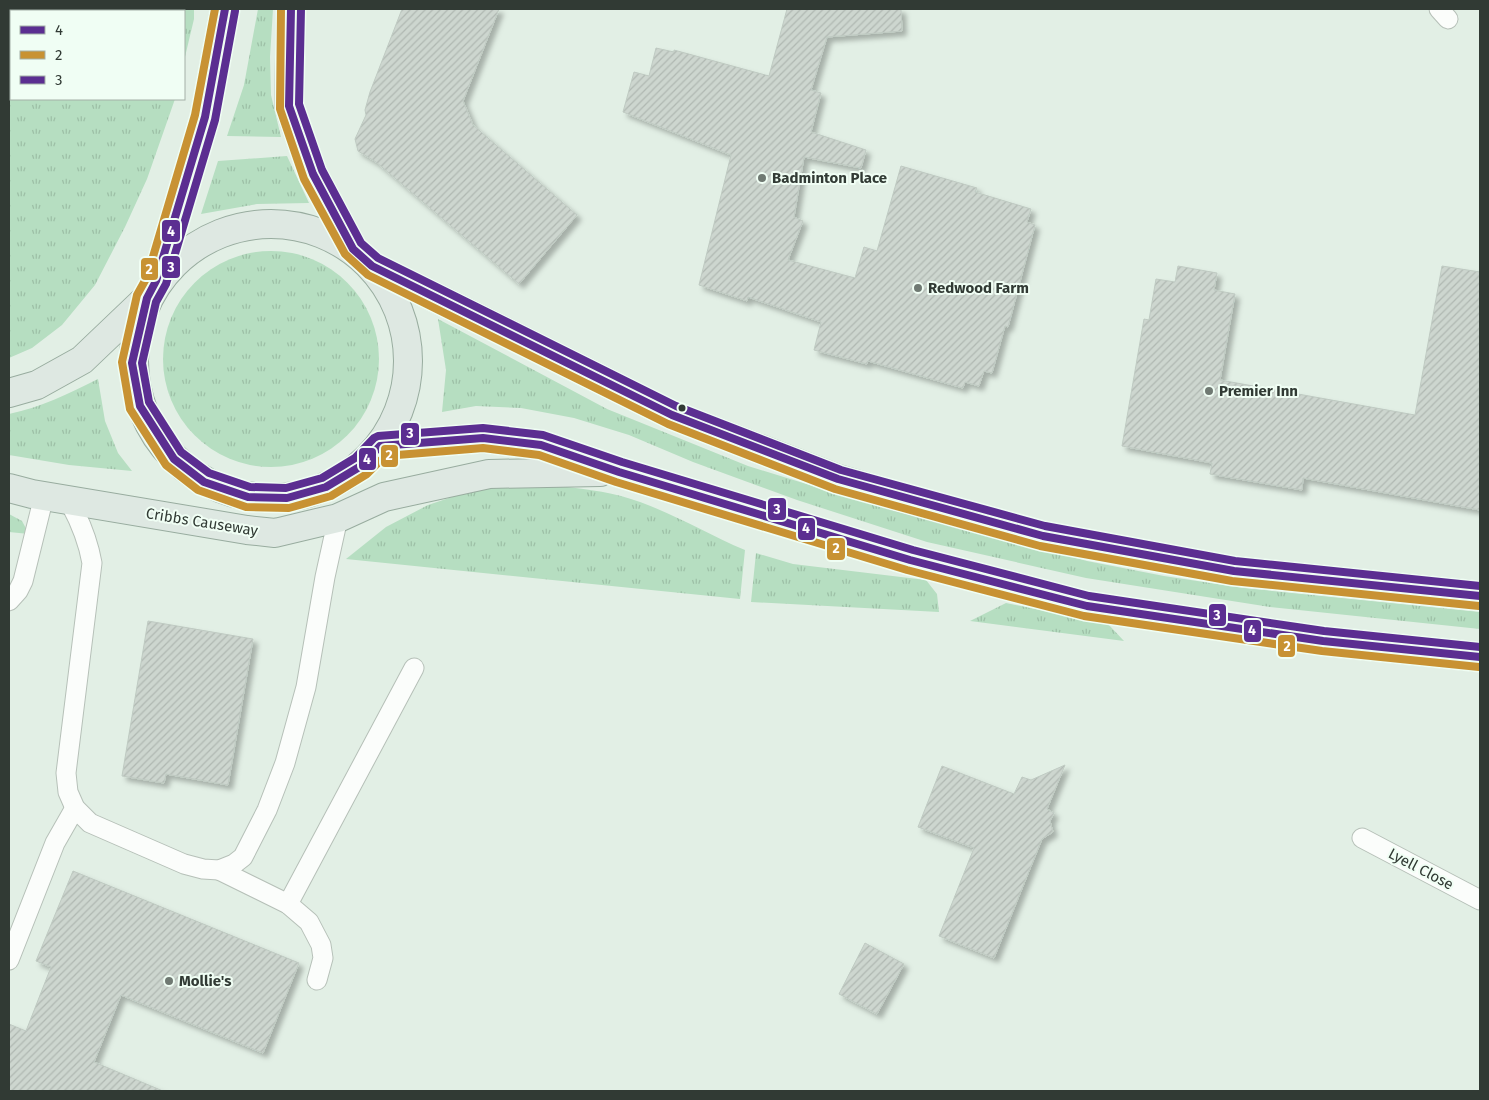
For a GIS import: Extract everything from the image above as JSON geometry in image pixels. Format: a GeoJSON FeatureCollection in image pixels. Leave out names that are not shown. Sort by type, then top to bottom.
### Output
{"type":"FeatureCollection","features":[{"type":"Feature","properties":{"kind":"main road"},"geometry":{"type":"LineString","coordinates":[[9,393],[37,385],[82,360],[197,243],[255,222],[298,224],[672,415],[838,479],[1043,536],[1234,571],[1480,596]]}},
{"type":"Feature","properties":{"kind":"main road"},"geometry":{"type":"LineString","coordinates":[[152,290],[132,362],[140,406],[174,459],[204,482],[248,497],[287,498],[326,487],[361,466],[380,446],[398,416],[409,355],[397,304],[363,258]]}},
{"type":"Feature","properties":{"kind":"main road"},"geometry":{"type":"LineString","coordinates":[[380,446],[483,438],[541,445],[619,472],[910,560],[1087,606],[1322,641],[1480,657]]}},
{"type":"Feature","properties":{"kind":"main road"},"geometry":{"type":"LineString","coordinates":[[338,518],[361,466]]}},
{"type":"Feature","properties":{"kind":"main road","name":"Cribbs Causeway"},"geometry":{"type":"LineString","coordinates":[[9,488],[56,498],[275,533],[338,518],[384,497],[489,474],[619,472]]}},
{"type":"Feature","properties":{"kind":"street"},"geometry":{"type":"LineString","coordinates":[[152,290],[205,118],[225,9]]}},
{"type":"Feature","properties":{"kind":"street"},"geometry":{"type":"LineString","coordinates":[[291,9],[289,106],[313,174],[363,258]]}},
{"type":"Feature","properties":{"kind":"lane"},"geometry":{"type":"LineString","coordinates":[[9,601],[18,592],[56,498]]}},
{"type":"Feature","properties":{"kind":"lane"},"geometry":{"type":"LineString","coordinates":[[56,498],[86,538],[92,563],[66,773],[68,792],[75,808],[90,823],[175,860],[203,869],[219,870],[288,904],[309,922],[321,945],[323,958],[317,980]]}},
{"type":"Feature","properties":{"kind":"lane"},"geometry":{"type":"LineString","coordinates":[[219,870],[234,864],[243,857],[267,810],[285,763],[306,687],[325,577],[338,518]]}},
{"type":"Feature","properties":{"kind":"lane"},"geometry":{"type":"LineString","coordinates":[[288,904],[414,668]]}},
{"type":"Feature","properties":{"kind":"lane"},"geometry":{"type":"LineString","coordinates":[[9,960],[55,843],[75,808]]}},
{"type":"Feature","properties":{"kind":"lane","name":"Lyell Close"},"geometry":{"type":"LineString","coordinates":[[1362,838],[1480,900]]}},
{"type":"Feature","properties":{"kind":"green space"},"geometry":{"type":"Polygon","coordinates":[[[9,9],[194,9],[194,19],[185,57],[185,10],[10,10],[10,100],[175,100],[147,179],[95,285],[62,325],[32,348],[9,358],[9,9]]]}},
{"type":"Feature","properties":{"kind":"green space"},"geometry":{"type":"Polygon","coordinates":[[[258,9],[273,9],[270,57],[271,95],[281,137],[227,136],[244,85],[258,9]]]}},
{"type":"Feature","properties":{"kind":"green space"},"geometry":{"type":"Polygon","coordinates":[[[287,156],[309,203],[257,204],[201,214],[218,161],[287,156]]]}},
{"type":"Feature","properties":{"kind":"green space"},"geometry":{"type":"Polygon","coordinates":[[[260,251],[282,251],[312,259],[331,269],[348,282],[361,299],[371,318],[379,348],[379,370],[371,400],[361,419],[348,436],[331,449],[302,463],[282,467],[260,467],[240,463],[220,454],[202,443],[187,428],[167,390],[163,370],[163,348],[167,328],[176,308],[187,290],[202,275],[240,255],[260,251]]]}},
{"type":"Feature","properties":{"kind":"green space"},"geometry":{"type":"Polygon","coordinates":[[[438,319],[607,409],[748,466],[842,495],[1087,561],[1164,576],[1244,588],[1480,612],[1480,629],[1270,607],[1086,578],[927,542],[797,500],[693,462],[629,435],[574,418],[521,408],[476,406],[442,412],[446,370],[438,319]]]}},
{"type":"Feature","properties":{"kind":"green space"},"geometry":{"type":"Polygon","coordinates":[[[98,379],[105,421],[118,453],[132,471],[69,465],[9,455],[9,414],[44,404],[98,379]]]}},
{"type":"Feature","properties":{"kind":"green space"},"geometry":{"type":"Polygon","coordinates":[[[541,483],[602,492],[637,501],[745,550],[740,599],[346,559],[386,527],[428,505],[473,490],[541,483]]]}},
{"type":"Feature","properties":{"kind":"green space"},"geometry":{"type":"Polygon","coordinates":[[[9,514],[22,521],[29,534],[9,532],[9,514]]]}},
{"type":"Feature","properties":{"kind":"green space"},"geometry":{"type":"Polygon","coordinates":[[[756,553],[793,564],[926,580],[937,594],[939,612],[751,602],[756,553]]]}},
{"type":"Feature","properties":{"kind":"green space"},"geometry":{"type":"Polygon","coordinates":[[[1006,603],[1108,624],[1124,641],[970,621],[1006,603]]]}},
{"type":"Feature","properties":{"kind":"building"},"geometry":{"type":"Polygon","coordinates":[[[402,9],[499,9],[463,101],[473,125],[577,215],[519,284],[376,162],[358,151],[355,139],[366,115],[365,110],[370,92],[402,9]]]}},
{"type":"Feature","properties":{"kind":"building"},"geometry":{"type":"Polygon","coordinates":[[[787,9],[901,9],[902,31],[827,37],[811,90],[821,93],[811,132],[866,150],[861,168],[804,157],[794,217],[803,221],[788,260],[855,278],[864,247],[877,251],[901,166],[977,188],[975,192],[1031,209],[1027,222],[1035,225],[1008,327],[1005,326],[992,373],[984,371],[979,386],[965,382],[963,388],[868,361],[867,364],[814,350],[821,322],[748,297],[747,301],[699,285],[731,155],[623,112],[634,72],[649,76],[656,48],[674,52],[674,50],[769,76],[787,9]]]}},
{"type":"Feature","properties":{"kind":"building","name":"Premier Inn"},"geometry":{"type":"Polygon","coordinates":[[[1178,266],[1217,273],[1214,290],[1235,294],[1220,380],[1415,415],[1442,266],[1480,272],[1480,510],[1303,478],[1302,490],[1210,474],[1212,463],[1122,446],[1144,319],[1149,320],[1156,279],[1175,282],[1178,266]]]}},
{"type":"Feature","properties":{"kind":"building"},"geometry":{"type":"Polygon","coordinates":[[[148,621],[253,639],[228,785],[166,774],[164,783],[122,776],[148,621]]]}},
{"type":"Feature","properties":{"kind":"building"},"geometry":{"type":"Polygon","coordinates":[[[1065,765],[1047,809],[1054,813],[1050,821],[1053,832],[1042,839],[994,958],[939,936],[974,848],[918,827],[942,766],[1014,794],[1022,777],[1031,780],[1065,765]]]}},
{"type":"Feature","properties":{"kind":"building","name":"Mollie's"},"geometry":{"type":"Polygon","coordinates":[[[73,871],[299,963],[263,1053],[121,995],[94,1062],[163,1091],[9,1091],[9,1024],[26,1031],[51,967],[36,961],[73,871]]]}},
{"type":"Feature","properties":{"kind":"building"},"geometry":{"type":"Polygon","coordinates":[[[865,943],[904,964],[877,1014],[839,994],[865,943]]]}},
{"type":"Feature","properties":{"kind":"transit line","name":"2"},"geometry":{"type":"LineString","coordinates":[[215,9],[195,115],[147,277],[137,295],[122,362],[130,409],[166,465],[198,490],[246,507],[289,508],[331,496],[367,474],[385,456],[483,448],[539,455],[616,482],[907,570],[1084,616],[1322,651],[1479,667]]}},
{"type":"Feature","properties":{"kind":"transit line","name":"4"},"geometry":{"type":"LineString","coordinates":[[225,9],[205,117],[156,281],[147,298],[132,363],[140,406],[174,459],[204,482],[248,497],[287,498],[326,487],[361,466],[380,446],[483,438],[541,445],[619,472],[910,560],[1087,606],[1323,641],[1480,657]]}},
{"type":"Feature","properties":{"kind":"transit line","name":"2"},"geometry":{"type":"LineString","coordinates":[[281,9],[280,109],[304,179],[345,254],[368,275],[668,424],[835,489],[1040,546],[1232,581],[1479,606]]}},
{"type":"Feature","properties":{"kind":"transit line","name":"4"},"geometry":{"type":"LineString","coordinates":[[291,9],[289,106],[313,174],[353,249],[372,266],[672,415],[838,479],[1043,536],[1234,571],[1480,596]]}},
{"type":"Feature","properties":{"kind":"transit line","name":"3"},"geometry":{"type":"LineString","coordinates":[[301,9],[299,104],[322,170],[361,243],[378,258],[676,406],[841,470],[1045,526],[1235,561],[1480,586]]}},
{"type":"Feature","properties":{"kind":"transit line","name":"3"},"geometry":{"type":"LineString","coordinates":[[235,11],[215,120],[166,284],[156,302],[142,363],[149,402],[181,452],[209,473],[250,487],[286,488],[322,478],[355,458],[378,436],[483,428],[543,435],[622,462],[913,550],[1089,596],[1324,631],[1480,647]]}},
{"type":"Feature","properties":{"kind":"place","name":"Badminton Place"},"geometry":{"type":"Point","coordinates":[762,178]}},
{"type":"Feature","properties":{"kind":"place","name":"Redwood Farm"},"geometry":{"type":"Point","coordinates":[918,288]}},
{"type":"Feature","properties":{"kind":"place","name":"Premier Inn"},"geometry":{"type":"Point","coordinates":[1209,391]}},
{"type":"Feature","properties":{"kind":"place","name":"Mollie's"},"geometry":{"type":"Point","coordinates":[169,981]}}]}
